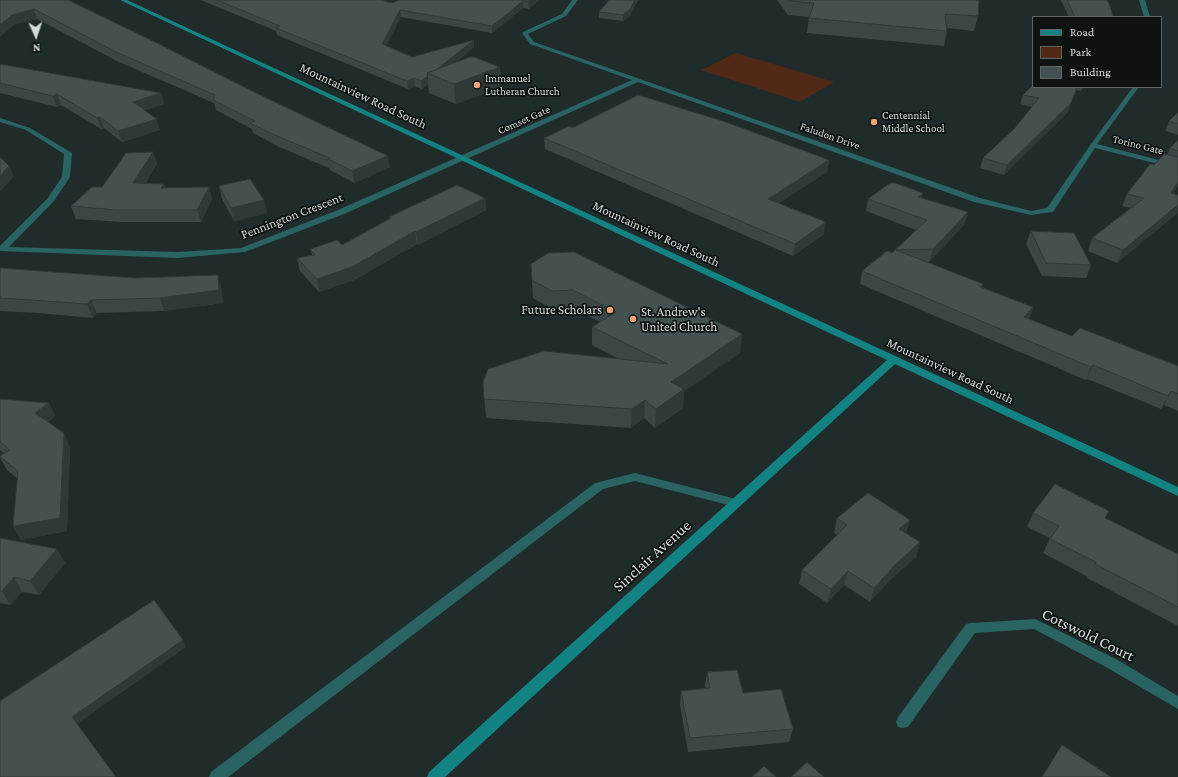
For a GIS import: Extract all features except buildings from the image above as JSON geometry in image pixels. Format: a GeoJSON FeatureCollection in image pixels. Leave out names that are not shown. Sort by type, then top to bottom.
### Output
{"type":"FeatureCollection","features":[{"type":"Feature","properties":{"kind":"main road","name":"Mountainview Road South"},"geometry":{"type":"LineString","coordinates":[[123,0],[1178,492]]}},
{"type":"Feature","properties":{"kind":"main road","name":"Sinclair Avenue"},"geometry":{"type":"LineString","coordinates":[[434,777],[894,360]]}},
{"type":"Feature","properties":{"kind":"street","name":"Faludon Drive"},"geometry":{"type":"LineString","coordinates":[[575,0],[564,15],[525,34],[532,43],[977,200],[1031,213],[1050,210],[1093,145],[1135,88]]}},
{"type":"Feature","properties":{"kind":"street"},"geometry":{"type":"LineString","coordinates":[[1142,0],[1147,16]]}},
{"type":"Feature","properties":{"kind":"street","name":"Comset Gate"},"geometry":{"type":"LineString","coordinates":[[462,158],[638,80]]}},
{"type":"Feature","properties":{"kind":"street","name":"Pennington Crescent"},"geometry":{"type":"LineString","coordinates":[[0,120],[28,130],[68,153],[66,177],[50,201],[1,249]]}},
{"type":"Feature","properties":{"kind":"street","name":"Torino Gate"},"geometry":{"type":"LineString","coordinates":[[1093,145],[1178,167]]}},
{"type":"Feature","properties":{"kind":"street","name":"Pennington Crescent"},"geometry":{"type":"LineString","coordinates":[[1,249],[178,254],[242,250],[341,212],[462,158]]}},
{"type":"Feature","properties":{"kind":"street"},"geometry":{"type":"LineString","coordinates":[[216,777],[599,486],[635,477],[736,503]]}},
{"type":"Feature","properties":{"kind":"street","name":"Cotswold Court"},"geometry":{"type":"LineString","coordinates":[[903,722],[971,628],[1035,624],[1111,663],[1178,703]]}},
{"type":"Feature","properties":{"kind":"green space"},"geometry":{"type":"Polygon","coordinates":[[[736,53],[834,82],[800,102],[701,70],[736,53]]]}},
{"type":"Feature","properties":{"kind":"place","name":"Immanuel Lutheran Church"},"geometry":{"type":"Point","coordinates":[477,85]}},
{"type":"Feature","properties":{"kind":"place","name":"Centennial Middle School"},"geometry":{"type":"Point","coordinates":[874,122]}},
{"type":"Feature","properties":{"kind":"place","name":"Future Scholars"},"geometry":{"type":"Point","coordinates":[610,310]}},
{"type":"Feature","properties":{"kind":"place","name":"St. Andrew's United Church"},"geometry":{"type":"Point","coordinates":[633,319]}}]}
